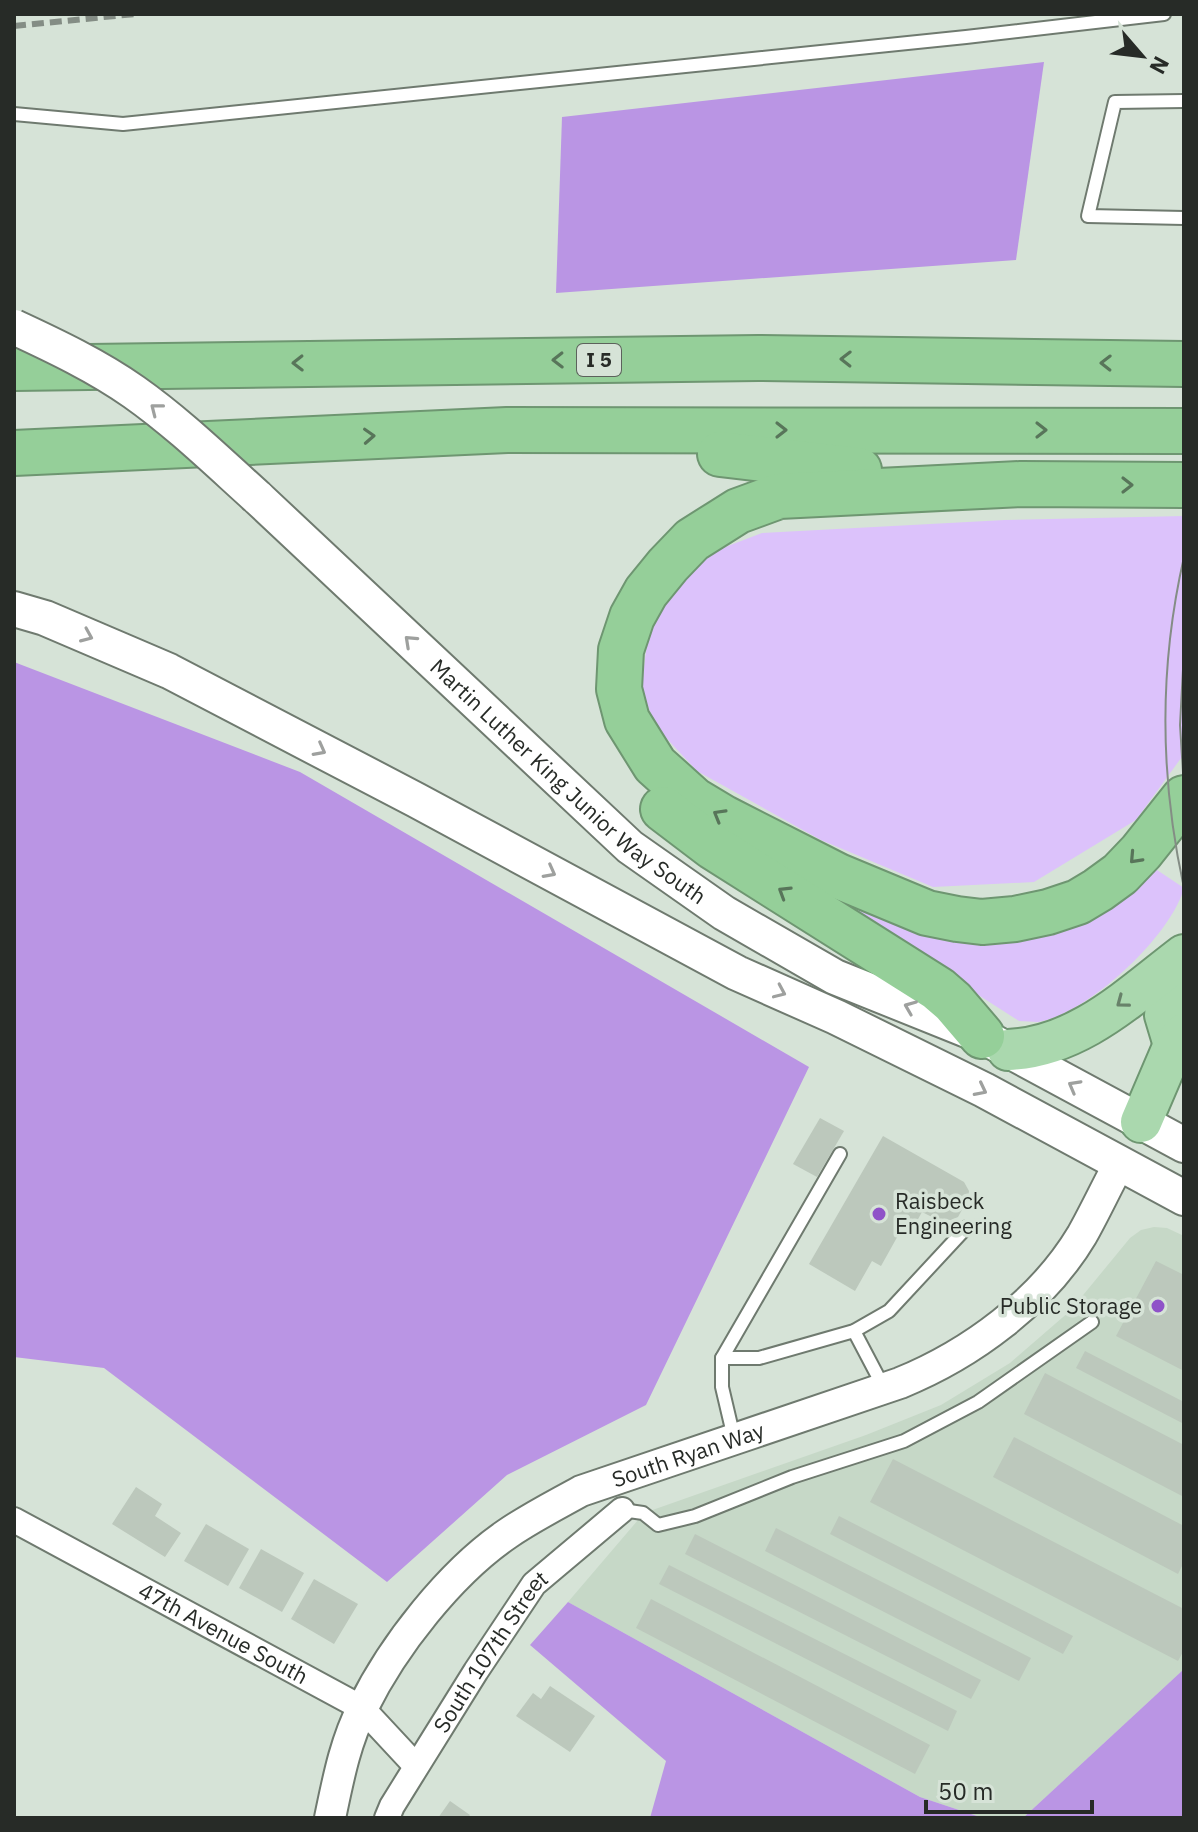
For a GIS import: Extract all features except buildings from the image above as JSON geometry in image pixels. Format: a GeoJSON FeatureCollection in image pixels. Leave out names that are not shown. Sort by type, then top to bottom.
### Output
{"type":"FeatureCollection","features":[{"type":"Feature","properties":{"kind":"highway","name":"I 5"},"geometry":{"type":"LineString","coordinates":[[14,368],[758,358],[1184,364]]}},
{"type":"Feature","properties":{"kind":"highway"},"geometry":{"type":"LineString","coordinates":[[507,430],[831,467],[1021,484]]}},
{"type":"Feature","properties":{"kind":"highway"},"geometry":{"type":"LineString","coordinates":[[14,453],[507,430],[1184,431]]}},
{"type":"Feature","properties":{"kind":"highway"},"geometry":{"type":"LineString","coordinates":[[14,465],[263,441]]}},
{"type":"Feature","properties":{"kind":"highway"},"geometry":{"type":"LineString","coordinates":[[1184,485],[1021,484],[835,492],[720,501],[703,506],[678,519],[650,546],[630,574],[613,604],[600,638],[595,673],[607,740],[621,766],[637,786],[674,819],[713,847],[938,989],[995,1043],[1042,1046],[1068,1036],[1096,1022],[1184,955]]}},
{"type":"Feature","properties":{"kind":"highway"},"geometry":{"type":"LineString","coordinates":[[779,496],[738,511],[692,540],[646,592],[632,617],[621,650],[619,689],[627,720],[655,765],[694,800],[822,869],[889,899],[927,913],[982,922],[1048,912],[1078,902],[1098,890],[1120,874],[1141,852],[1184,798]]}},
{"type":"Feature","properties":{"kind":"highway"},"geometry":{"type":"LineString","coordinates":[[1141,1122],[1179,1039],[1165,1015],[1184,968]]}},
{"type":"Feature","properties":{"kind":"main road","name":"Martin Luther King Junior Way South"},"geometry":{"type":"LineString","coordinates":[[14,327],[70,354],[132,391],[189,435],[630,847],[724,913],[835,977],[995,1043],[1184,1145]]}},
{"type":"Feature","properties":{"kind":"main road"},"geometry":{"type":"LineString","coordinates":[[14,609],[45,618],[169,671],[737,973],[836,1017],[984,1090],[1184,1198]]}},
{"type":"Feature","properties":{"kind":"main road"},"geometry":{"type":"LineString","coordinates":[[1119,1164],[1141,1122]]}},
{"type":"Feature","properties":{"kind":"street","name":"South Ryan Way"},"geometry":{"type":"LineString","coordinates":[[330,1818],[341,1763],[362,1708],[386,1667],[438,1596],[469,1564],[505,1536],[581,1491],[884,1388],[927,1372],[964,1351],[1002,1324],[1054,1274],[1081,1236],[1119,1164]]}},
{"type":"Feature","properties":{"kind":"street","name":"South 107th Street"},"geometry":{"type":"LineString","coordinates":[[387,1818],[416,1766],[534,1584],[622,1510]]}},
{"type":"Feature","properties":{"kind":"street","name":"47th Avenue South"},"geometry":{"type":"LineString","coordinates":[[14,1520],[362,1708],[416,1766]]}},
{"type":"Feature","properties":{"kind":"lane"},"geometry":{"type":"LineString","coordinates":[[14,114],[123,124],[1164,14]]}},
{"type":"Feature","properties":{"kind":"lane"},"geometry":{"type":"LineString","coordinates":[[1184,101],[1115,102],[1088,216],[1184,218]]}},
{"type":"Feature","properties":{"kind":"lane"},"geometry":{"type":"LineString","coordinates":[[734,1439],[722,1387],[722,1358],[840,1154]]}},
{"type":"Feature","properties":{"kind":"lane"},"geometry":{"type":"LineString","coordinates":[[722,1358],[759,1358],[854,1331],[889,1311],[967,1227]]}},
{"type":"Feature","properties":{"kind":"lane"},"geometry":{"type":"LineString","coordinates":[[622,1510],[643,1513],[658,1525],[695,1516],[792,1477],[904,1441],[978,1402],[1092,1322]]}},
{"type":"Feature","properties":{"kind":"lane"},"geometry":{"type":"LineString","coordinates":[[854,1331],[884,1388]]}},
{"type":"Feature","properties":{"kind":"shaded area"},"geometry":{"type":"Polygon","coordinates":[[[1044,62],[1016,260],[556,293],[562,117],[1044,62]]]}},
{"type":"Feature","properties":{"kind":"shaded area"},"geometry":{"type":"Polygon","coordinates":[[[1184,516],[1184,754],[1136,820],[1034,882],[933,887],[821,840],[697,771],[656,727],[641,688],[649,630],[694,559],[762,533],[1005,520],[1184,516]]]}},
{"type":"Feature","properties":{"kind":"shaded area"},"geometry":{"type":"Polygon","coordinates":[[[14,662],[300,772],[809,1067],[646,1405],[507,1475],[387,1582],[104,1368],[14,1357],[14,662]]]}},
{"type":"Feature","properties":{"kind":"shaded area"},"geometry":{"type":"Polygon","coordinates":[[[1154,868],[1184,888],[1163,928],[1103,989],[1058,1016],[1038,1022],[1019,1021],[833,902],[836,895],[909,927],[1154,868]]]}},
{"type":"Feature","properties":{"kind":"shaded area","name":"Public Storage"},"geometry":{"type":"Polygon","coordinates":[[[1167,1228],[1184,1236],[1184,1669],[1023,1818],[983,1818],[920,1797],[568,1602],[644,1513],[866,1435],[941,1405],[1010,1363],[1070,1311],[1130,1238],[1141,1230],[1167,1228]]]}},
{"type":"Feature","properties":{"kind":"shaded area"},"geometry":{"type":"Polygon","coordinates":[[[568,1602],[920,1797],[983,1818],[650,1818],[666,1761],[530,1645],[568,1602]]]}},
{"type":"Feature","properties":{"kind":"shaded area"},"geometry":{"type":"Polygon","coordinates":[[[1184,1669],[1184,1818],[1023,1818],[1184,1669]]]}},
{"type":"Feature","properties":{"kind":"tram line"},"geometry":{"type":"LineString","coordinates":[[1184,557],[1170,639],[1166,722],[1170,806],[1184,888]]}},
{"type":"Feature","properties":{"kind":"tram line"},"geometry":{"type":"LineString","coordinates":[[1184,651],[1180,725],[1184,788]]}},
{"type":"Feature","properties":{"kind":"railway"},"geometry":{"type":"LineString","coordinates":[[14,26],[135,14]]}},
{"type":"Feature","properties":{"kind":"place","name":"Raisbeck Engineering"},"geometry":{"type":"Point","coordinates":[879,1214]}},
{"type":"Feature","properties":{"kind":"place","name":"Public Storage"},"geometry":{"type":"Point","coordinates":[1158,1306]}}]}
